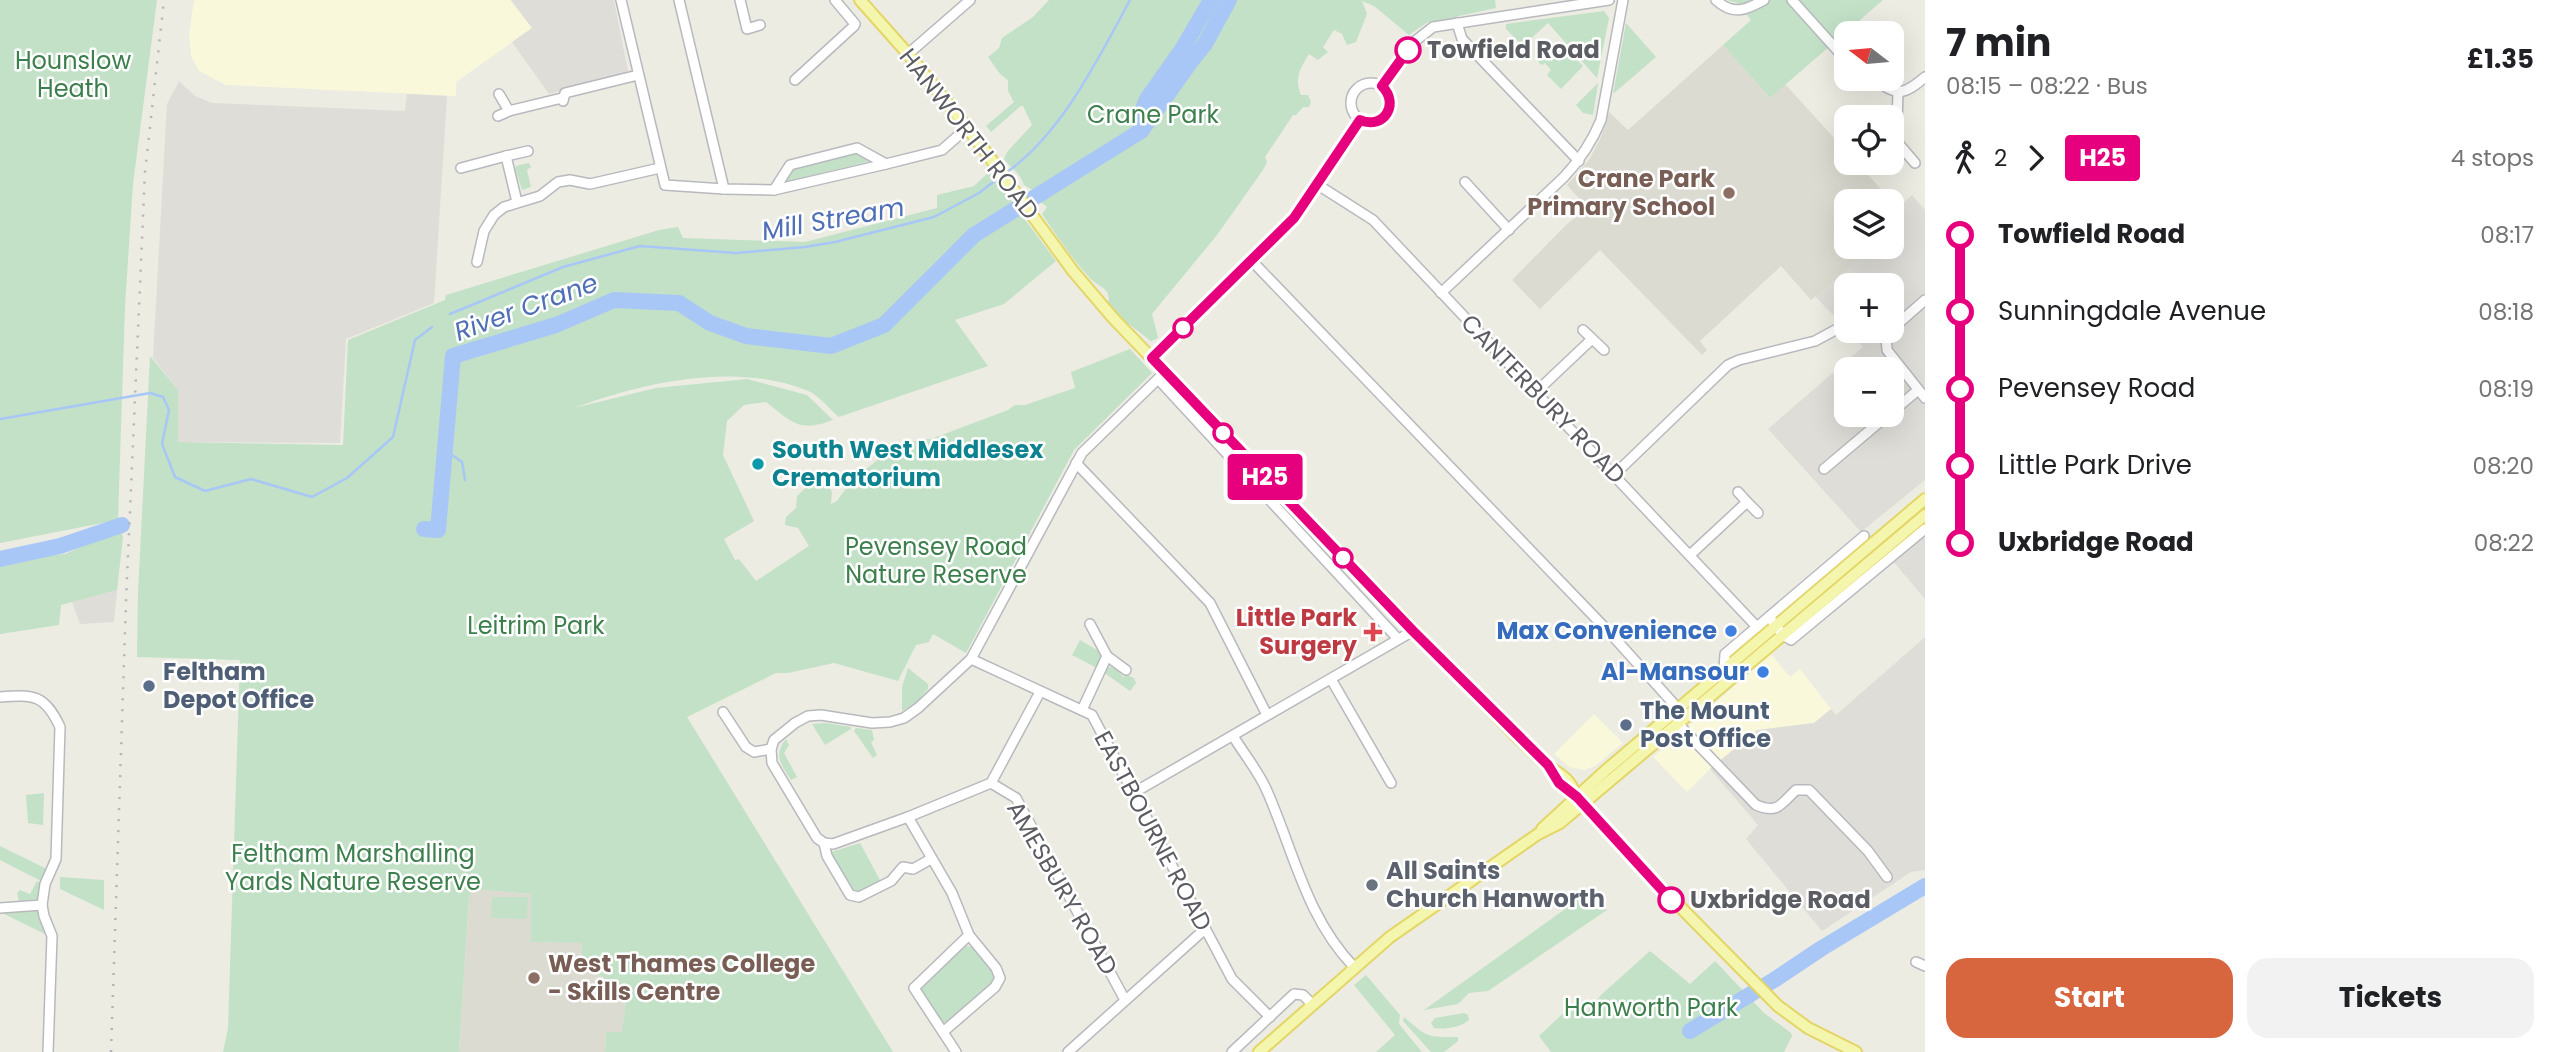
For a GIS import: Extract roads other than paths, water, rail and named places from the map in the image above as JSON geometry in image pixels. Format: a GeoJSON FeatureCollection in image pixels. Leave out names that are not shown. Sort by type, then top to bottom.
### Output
{"type":"FeatureCollection","features":[{"type":"Feature","properties":{"kind":"main road","name":"HANWORTH ROAD"},"geometry":{"type":"LineString","coordinates":[[860,0],[908,54],[1019,195],[1073,271],[1152,358],[1161,375],[1548,765],[1561,772],[1580,801],[1748,979],[1800,1023],[1856,1052]]}},
{"type":"Feature","properties":{"kind":"main road"},"geometry":{"type":"LineString","coordinates":[[1259,1052],[1353,967],[1423,913],[1538,834],[1780,631],[1921,523],[1925,499]]}},
{"type":"Feature","properties":{"kind":"main road"},"geometry":{"type":"LineString","coordinates":[[1677,717],[1724,670],[1780,631]]}},
{"type":"Feature","properties":{"kind":"street"},"geometry":{"type":"LineString","coordinates":[[621,0],[665,186],[774,190],[942,149],[967,128]]}},
{"type":"Feature","properties":{"kind":"street"},"geometry":{"type":"LineString","coordinates":[[679,0],[724,189]]}},
{"type":"Feature","properties":{"kind":"street"},"geometry":{"type":"LineString","coordinates":[[740,0],[747,29],[760,26]]}},
{"type":"Feature","properties":{"kind":"street"},"geometry":{"type":"LineString","coordinates":[[795,80],[855,24],[835,0]]}},
{"type":"Feature","properties":{"kind":"street"},"geometry":{"type":"LineString","coordinates":[[908,54],[970,0]]}},
{"type":"Feature","properties":{"kind":"street"},"geometry":{"type":"LineString","coordinates":[[1382,86],[1420,35],[1433,27],[1609,0]]}},
{"type":"Feature","properties":{"kind":"street"},"geometry":{"type":"LineString","coordinates":[[1441,293],[1579,161],[1594,137],[1601,120],[1623,0]]}},
{"type":"Feature","properties":{"kind":"street"},"geometry":{"type":"LineString","coordinates":[[1716,0],[1735,11],[1745,10],[1764,0]]}},
{"type":"Feature","properties":{"kind":"street"},"geometry":{"type":"LineString","coordinates":[[1792,0],[1834,47]]}},
{"type":"Feature","properties":{"kind":"street"},"geometry":{"type":"LineString","coordinates":[[1457,23],[1462,39],[1579,161]]}},
{"type":"Feature","properties":{"kind":"street"},"geometry":{"type":"LineString","coordinates":[[498,116],[562,99],[565,93],[638,75]]}},
{"type":"Feature","properties":{"kind":"street"},"geometry":{"type":"LineString","coordinates":[[1894,91],[1911,89],[1925,77]]}},
{"type":"Feature","properties":{"kind":"street"},"geometry":{"type":"LineString","coordinates":[[1370,83],[1382,86],[1387,91],[1391,104],[1385,117],[1374,123],[1360,120],[1351,104],[1354,92],[1358,87],[1370,83]]}},
{"type":"Feature","properties":{"kind":"street"},"geometry":{"type":"LineString","coordinates":[[1898,92],[1898,105]]}},
{"type":"Feature","properties":{"kind":"street"},"geometry":{"type":"LineString","coordinates":[[499,94],[509,111]]}},
{"type":"Feature","properties":{"kind":"street"},"geometry":{"type":"LineString","coordinates":[[1152,358],[1294,218],[1360,120]]}},
{"type":"Feature","properties":{"kind":"street"},"geometry":{"type":"LineString","coordinates":[[774,190],[790,164],[857,148],[886,164]]}},
{"type":"Feature","properties":{"kind":"street"},"geometry":{"type":"LineString","coordinates":[[1904,150],[1915,163]]}},
{"type":"Feature","properties":{"kind":"street"},"geometry":{"type":"LineString","coordinates":[[461,168],[528,151]]}},
{"type":"Feature","properties":{"kind":"street"},"geometry":{"type":"LineString","coordinates":[[506,156],[517,202]]}},
{"type":"Feature","properties":{"kind":"street"},"geometry":{"type":"LineString","coordinates":[[477,262],[484,231],[494,215],[517,202],[540,196],[558,182],[570,180],[590,184],[660,168]]}},
{"type":"Feature","properties":{"kind":"street"},"geometry":{"type":"LineString","coordinates":[[1465,182],[1509,230]]}},
{"type":"Feature","properties":{"kind":"street","name":"CANTERBURY ROAD"},"geometry":{"type":"LineString","coordinates":[[1318,185],[1373,220],[1757,626]]}},
{"type":"Feature","properties":{"kind":"street"},"geometry":{"type":"LineString","coordinates":[[1252,261],[1609,633],[1673,703],[1682,728],[1756,805],[1770,810],[1776,809],[1796,790],[1809,790],[1868,851],[1887,877]]}},
{"type":"Feature","properties":{"kind":"street"},"geometry":{"type":"LineString","coordinates":[[1904,319],[1925,300]]}},
{"type":"Feature","properties":{"kind":"street"},"geometry":{"type":"LineString","coordinates":[[1583,330],[1604,351]]}},
{"type":"Feature","properties":{"kind":"street"},"geometry":{"type":"LineString","coordinates":[[1615,474],[1728,365],[1815,341],[1834,331]]}},
{"type":"Feature","properties":{"kind":"street"},"geometry":{"type":"LineString","coordinates":[[1536,392],[1592,340]]}},
{"type":"Feature","properties":{"kind":"street"},"geometry":{"type":"LineString","coordinates":[[1886,343],[1887,350],[1925,398]]}},
{"type":"Feature","properties":{"kind":"street"},"geometry":{"type":"LineString","coordinates":[[1040,692],[991,783],[833,844],[824,843],[817,838],[772,763],[771,749],[780,734],[808,716],[821,715],[873,723],[904,718],[971,659],[1082,453],[1161,375],[1398,639]]}},
{"type":"Feature","properties":{"kind":"street"},"geometry":{"type":"LineString","coordinates":[[1904,402],[1918,390]]}},
{"type":"Feature","properties":{"kind":"street"},"geometry":{"type":"LineString","coordinates":[[1824,469],[1874,427]]}},
{"type":"Feature","properties":{"kind":"street"},"geometry":{"type":"LineString","coordinates":[[1076,463],[1209,603],[1267,715]]}},
{"type":"Feature","properties":{"kind":"street"},"geometry":{"type":"LineString","coordinates":[[1738,492],[1758,513]]}},
{"type":"Feature","properties":{"kind":"street"},"geometry":{"type":"LineString","coordinates":[[1690,555],[1747,502]]}},
{"type":"Feature","properties":{"kind":"street"},"geometry":{"type":"LineString","coordinates":[[1769,617],[1791,640],[1921,523]]}},
{"type":"Feature","properties":{"kind":"street"},"geometry":{"type":"LineString","coordinates":[[1724,670],[1725,654],[1864,536]]}},
{"type":"Feature","properties":{"kind":"street"},"geometry":{"type":"LineString","coordinates":[[1090,624],[1107,656],[1126,670]]}},
{"type":"Feature","properties":{"kind":"street"},"geometry":{"type":"LineString","coordinates":[[1135,792],[1413,631]]}},
{"type":"Feature","properties":{"kind":"street"},"geometry":{"type":"LineString","coordinates":[[1082,710],[1107,656]]}},
{"type":"Feature","properties":{"kind":"street","name":"EASTBOURNE ROAD"},"geometry":{"type":"LineString","coordinates":[[971,659],[1092,715],[1232,979],[1270,1017]]}},
{"type":"Feature","properties":{"kind":"street"},"geometry":{"type":"LineString","coordinates":[[1331,679],[1391,783]]}},
{"type":"Feature","properties":{"kind":"street"},"geometry":{"type":"LineString","coordinates":[[0,697],[24,695],[44,702],[52,710],[60,727],[56,859],[45,884],[43,905],[44,916],[52,936],[48,1052]]}},
{"type":"Feature","properties":{"kind":"street"},"geometry":{"type":"LineString","coordinates":[[723,712],[746,747],[754,752],[771,749]]}},
{"type":"Feature","properties":{"kind":"street"},"geometry":{"type":"LineString","coordinates":[[1233,736],[1266,788],[1308,901],[1335,947],[1353,967]]}},
{"type":"Feature","properties":{"kind":"street","name":"AMESBURY ROAD"},"geometry":{"type":"LineString","coordinates":[[991,783],[1016,798],[1125,1000]]}},
{"type":"Feature","properties":{"kind":"street"},"geometry":{"type":"LineString","coordinates":[[908,817],[952,892],[969,935],[996,968],[1000,978],[995,988],[943,1032]]}},
{"type":"Feature","properties":{"kind":"street"},"geometry":{"type":"LineString","coordinates":[[824,843],[827,856],[850,895],[854,897],[891,881],[900,869],[914,869],[931,859]]}},
{"type":"Feature","properties":{"kind":"street"},"geometry":{"type":"LineString","coordinates":[[0,908],[43,905]]}},
{"type":"Feature","properties":{"kind":"street"},"geometry":{"type":"LineString","coordinates":[[1068,1052],[1205,929]]}},
{"type":"Feature","properties":{"kind":"street"},"geometry":{"type":"LineString","coordinates":[[956,1052],[911,985],[969,935]]}},
{"type":"Feature","properties":{"kind":"street"},"geometry":{"type":"LineString","coordinates":[[1232,1052],[1294,994],[1303,995],[1312,1004]]}},
{"type":"Feature","properties":{"kind":"waterway","name":"Mill Stream"},"geometry":{"type":"LineString","coordinates":[[1007,172],[1027,156],[1062,116],[1092,70],[1130,0]]}},
{"type":"Feature","properties":{"kind":"waterway","name":"River Crane"},"geometry":{"type":"LineString","coordinates":[[1141,131],[1140,117],[1147,99],[1183,48],[1211,0]]}},
{"type":"Feature","properties":{"kind":"waterway","name":"River Crane"},"geometry":{"type":"LineString","coordinates":[[424,529],[438,530],[453,356],[556,325],[614,300],[679,303],[710,323],[746,336],[831,346],[884,325],[974,235],[1141,131],[1205,44],[1229,0]]}},
{"type":"Feature","properties":{"kind":"waterway","name":"Mill Stream"},"geometry":{"type":"LineString","coordinates":[[450,314],[563,267],[640,246],[736,253],[835,242],[934,217],[979,193],[1001,176]]}},
{"type":"Feature","properties":{"kind":"waterway","name":"Mill Stream"},"geometry":{"type":"LineString","coordinates":[[0,419],[150,393],[163,397],[169,410],[162,444],[175,477],[205,491],[251,479],[312,497],[347,478],[393,437],[415,340],[432,327]]}},
{"type":"Feature","properties":{"kind":"waterway"},"geometry":{"type":"LineString","coordinates":[[445,450],[462,462],[465,480]]}},
{"type":"Feature","properties":{"kind":"waterway","name":"River Crane"},"geometry":{"type":"LineString","coordinates":[[0,559],[60,546],[122,525]]}},
{"type":"Feature","properties":{"kind":"waterway"},"geometry":{"type":"LineString","coordinates":[[1690,1031],[1925,886]]}},
{"type":"Feature","properties":{"kind":"railway"},"geometry":{"type":"LineString","coordinates":[[111,1052],[126,601],[145,172],[164,0]]}},
{"type":"Feature","properties":{"kind":"place","name":"Towfield Road"},"geometry":{"type":"Point","coordinates":[1408,50]}},
{"type":"Feature","properties":{"kind":"place","name":"Crane Park Primary School"},"geometry":{"type":"Point","coordinates":[1729,193]}},
{"type":"Feature","properties":{"kind":"place","name":"South West Middlesex Crematorium"},"geometry":{"type":"Point","coordinates":[758,464]}},
{"type":"Feature","properties":{"kind":"place","name":"Max Convenience"},"geometry":{"type":"Point","coordinates":[1731,631]}},
{"type":"Feature","properties":{"kind":"place","name":"Little Park Surgery"},"geometry":{"type":"Point","coordinates":[1373,632]}},
{"type":"Feature","properties":{"kind":"place","name":"Al-Mansour"},"geometry":{"type":"Point","coordinates":[1763,672]}},
{"type":"Feature","properties":{"kind":"place","name":"Feltham Depot Office"},"geometry":{"type":"Point","coordinates":[149,686]}},
{"type":"Feature","properties":{"kind":"place","name":"The Mount Post Office"},"geometry":{"type":"Point","coordinates":[1626,725]}},
{"type":"Feature","properties":{"kind":"place","name":"All Saints Church Hanworth"},"geometry":{"type":"Point","coordinates":[1372,885]}},
{"type":"Feature","properties":{"kind":"place","name":"Uxbridge Road"},"geometry":{"type":"Point","coordinates":[1671,900]}},
{"type":"Feature","properties":{"kind":"place","name":"West Thames College - Skills Centre"},"geometry":{"type":"Point","coordinates":[534,978]}},
{"type":"Feature","properties":{"kind":"park label","name":"Hounslow Heath"},"geometry":{"type":"Point","coordinates":[73,75]}},
{"type":"Feature","properties":{"kind":"park label","name":"Crane Park"},"geometry":{"type":"Point","coordinates":[1153,115]}},
{"type":"Feature","properties":{"kind":"park label","name":"Pevensey Road Nature Reserve"},"geometry":{"type":"Point","coordinates":[936,561]}},
{"type":"Feature","properties":{"kind":"park label","name":"Leitrim Park"},"geometry":{"type":"Point","coordinates":[536,626]}},
{"type":"Feature","properties":{"kind":"park label","name":"Feltham Marshalling Yards Nature Reserve"},"geometry":{"type":"Point","coordinates":[353,868]}},
{"type":"Feature","properties":{"kind":"park label","name":"Hanworth Park"},"geometry":{"type":"Point","coordinates":[1651,1008]}}]}
